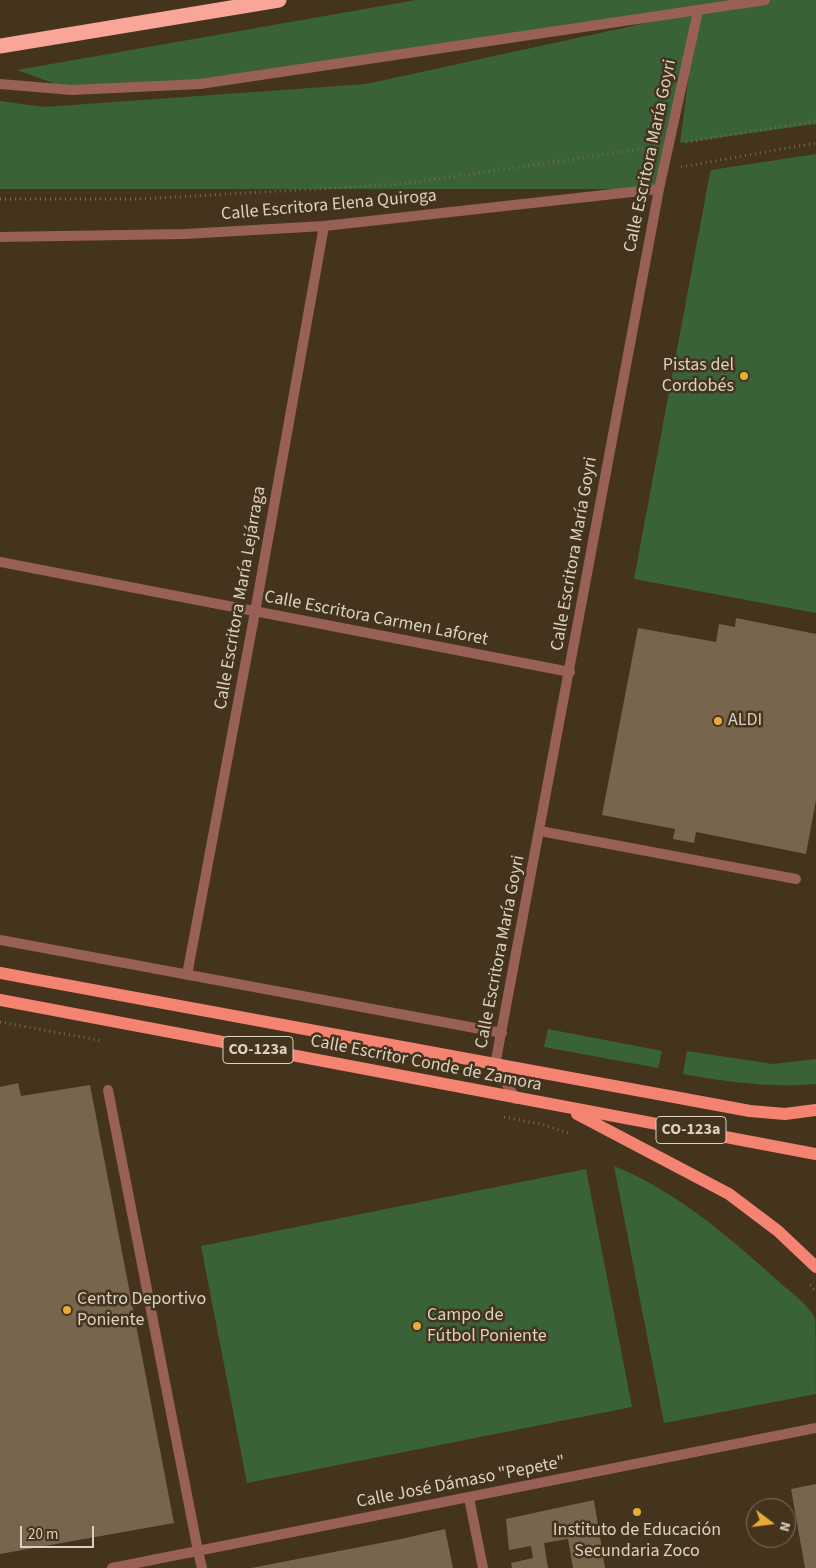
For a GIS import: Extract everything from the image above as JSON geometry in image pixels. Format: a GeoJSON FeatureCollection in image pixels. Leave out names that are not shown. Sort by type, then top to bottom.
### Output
{"type":"FeatureCollection","features":[{"type":"Feature","properties":{"kind":"highway"},"geometry":{"type":"LineString","coordinates":[[0,46],[279,0]]}},
{"type":"Feature","properties":{"kind":"main road","name":"Calle Escritor Conde de Zamora"},"geometry":{"type":"LineString","coordinates":[[0,973],[750,1111],[785,1114],[816,1110]]}},
{"type":"Feature","properties":{"kind":"main road","name":"Calle Escritor Conde de Zamora"},"geometry":{"type":"LineString","coordinates":[[0,1000],[516,1099],[816,1154]]}},
{"type":"Feature","properties":{"kind":"main road"},"geometry":{"type":"LineString","coordinates":[[566,1108],[729,1194],[778,1231],[816,1267]]}},
{"type":"Feature","properties":{"kind":"street"},"geometry":{"type":"LineString","coordinates":[[0,84],[72,90],[200,84],[698,12],[765,0]]}},
{"type":"Feature","properties":{"kind":"street","name":"Calle Escritora María Goyri"},"geometry":{"type":"LineString","coordinates":[[516,1099],[496,1064],[659,189],[698,12]]}},
{"type":"Feature","properties":{"kind":"street","name":"Calle Escritora Elena Quiroga"},"geometry":{"type":"LineString","coordinates":[[0,237],[185,234],[324,226],[659,189]]}},
{"type":"Feature","properties":{"kind":"street","name":"Calle Escritora María Lejárraga"},"geometry":{"type":"LineString","coordinates":[[187,975],[255,612],[324,226]]}},
{"type":"Feature","properties":{"kind":"street","name":"Calle Escritora Carmen Laforet"},"geometry":{"type":"LineString","coordinates":[[0,562],[570,672]]}},
{"type":"Feature","properties":{"kind":"street"},"geometry":{"type":"LineString","coordinates":[[540,831],[796,879]]}},
{"type":"Feature","properties":{"kind":"street"},"geometry":{"type":"LineString","coordinates":[[0,940],[502,1033]]}},
{"type":"Feature","properties":{"kind":"street"},"geometry":{"type":"LineString","coordinates":[[108,1090],[202,1568]]}},
{"type":"Feature","properties":{"kind":"street","name":"Calle José Dámaso \"Pepete\""},"geometry":{"type":"LineString","coordinates":[[112,1568],[816,1428]]}},
{"type":"Feature","properties":{"kind":"street"},"geometry":{"type":"LineString","coordinates":[[470,1498],[483,1568]]}},
{"type":"Feature","properties":{"kind":"path"},"geometry":{"type":"LineString","coordinates":[[0,199],[141,199],[402,184],[816,122]]}},
{"type":"Feature","properties":{"kind":"path"},"geometry":{"type":"LineString","coordinates":[[663,170],[816,142]]}},
{"type":"Feature","properties":{"kind":"path"},"geometry":{"type":"LineString","coordinates":[[0,1022],[105,1041]]}},
{"type":"Feature","properties":{"kind":"path"},"geometry":{"type":"LineString","coordinates":[[502,1116],[545,1125],[573,1135]]}},
{"type":"Feature","properties":{"kind":"path"},"geometry":{"type":"LineString","coordinates":[[805,1279],[816,1292]]}},
{"type":"Feature","properties":{"kind":"green space"},"geometry":{"type":"Polygon","coordinates":[[[416,0],[816,0],[816,124],[680,143],[696,21],[659,189],[0,189],[0,101],[44,107],[366,84],[687,14],[204,83],[72,90],[17,70],[416,0]]]}},
{"type":"Feature","properties":{"kind":"green space","name":"Pistas del Cordobés"},"geometry":{"type":"Polygon","coordinates":[[[816,154],[816,613],[634,579],[711,170],[816,154]]]}},
{"type":"Feature","properties":{"kind":"green space"},"geometry":{"type":"Polygon","coordinates":[[[548,1029],[662,1051],[658,1068],[544,1047],[548,1029]]]}},
{"type":"Feature","properties":{"kind":"green space"},"geometry":{"type":"Polygon","coordinates":[[[687,1051],[773,1064],[816,1059],[816,1084],[749,1084],[683,1074],[687,1051]]]}},
{"type":"Feature","properties":{"kind":"green space"},"geometry":{"type":"Polygon","coordinates":[[[614,1166],[659,1188],[700,1216],[808,1307],[815,1318],[816,1394],[664,1423],[614,1166]]]}},
{"type":"Feature","properties":{"kind":"green space","name":"Campo de Fútbol Poniente"},"geometry":{"type":"Polygon","coordinates":[[[586,1169],[632,1407],[247,1483],[201,1246],[586,1169]]]}},
{"type":"Feature","properties":{"kind":"building","name":"ALDI"},"geometry":{"type":"Polygon","coordinates":[[[736,618],[816,634],[816,800],[806,854],[696,832],[694,843],[673,839],[675,829],[602,815],[638,628],[716,642],[719,624],[735,627],[736,618]]]}},
{"type":"Feature","properties":{"kind":"building","name":"Centro Deportivo Poniente"},"geometry":{"type":"Polygon","coordinates":[[[18,1083],[21,1096],[90,1085],[174,1523],[0,1554],[0,1087],[18,1083]]]}},
{"type":"Feature","properties":{"kind":"building"},"geometry":{"type":"Polygon","coordinates":[[[816,1484],[816,1568],[805,1568],[796,1517],[796,1498],[793,1498],[791,1489],[816,1484]]]}},
{"type":"Feature","properties":{"kind":"building"},"geometry":{"type":"Polygon","coordinates":[[[594,1500],[605,1568],[573,1568],[568,1539],[544,1543],[548,1568],[512,1568],[511,1563],[533,1558],[531,1546],[509,1550],[506,1519],[594,1500]]]}},
{"type":"Feature","properties":{"kind":"building"},"geometry":{"type":"Polygon","coordinates":[[[445,1529],[453,1568],[251,1568],[401,1539],[445,1529]]]}},
{"type":"Feature","properties":{"kind":"place","name":"Pistas del Cordobés"},"geometry":{"type":"Point","coordinates":[744,376]}},
{"type":"Feature","properties":{"kind":"place","name":"ALDI"},"geometry":{"type":"Point","coordinates":[718,721]}},
{"type":"Feature","properties":{"kind":"place","name":"Centro Deportivo Poniente"},"geometry":{"type":"Point","coordinates":[67,1310]}},
{"type":"Feature","properties":{"kind":"place","name":"Campo de Fútbol Poniente"},"geometry":{"type":"Point","coordinates":[417,1326]}},
{"type":"Feature","properties":{"kind":"place","name":"Instituto de Educación Secundaria Zoco"},"geometry":{"type":"Point","coordinates":[637,1512]}}]}
